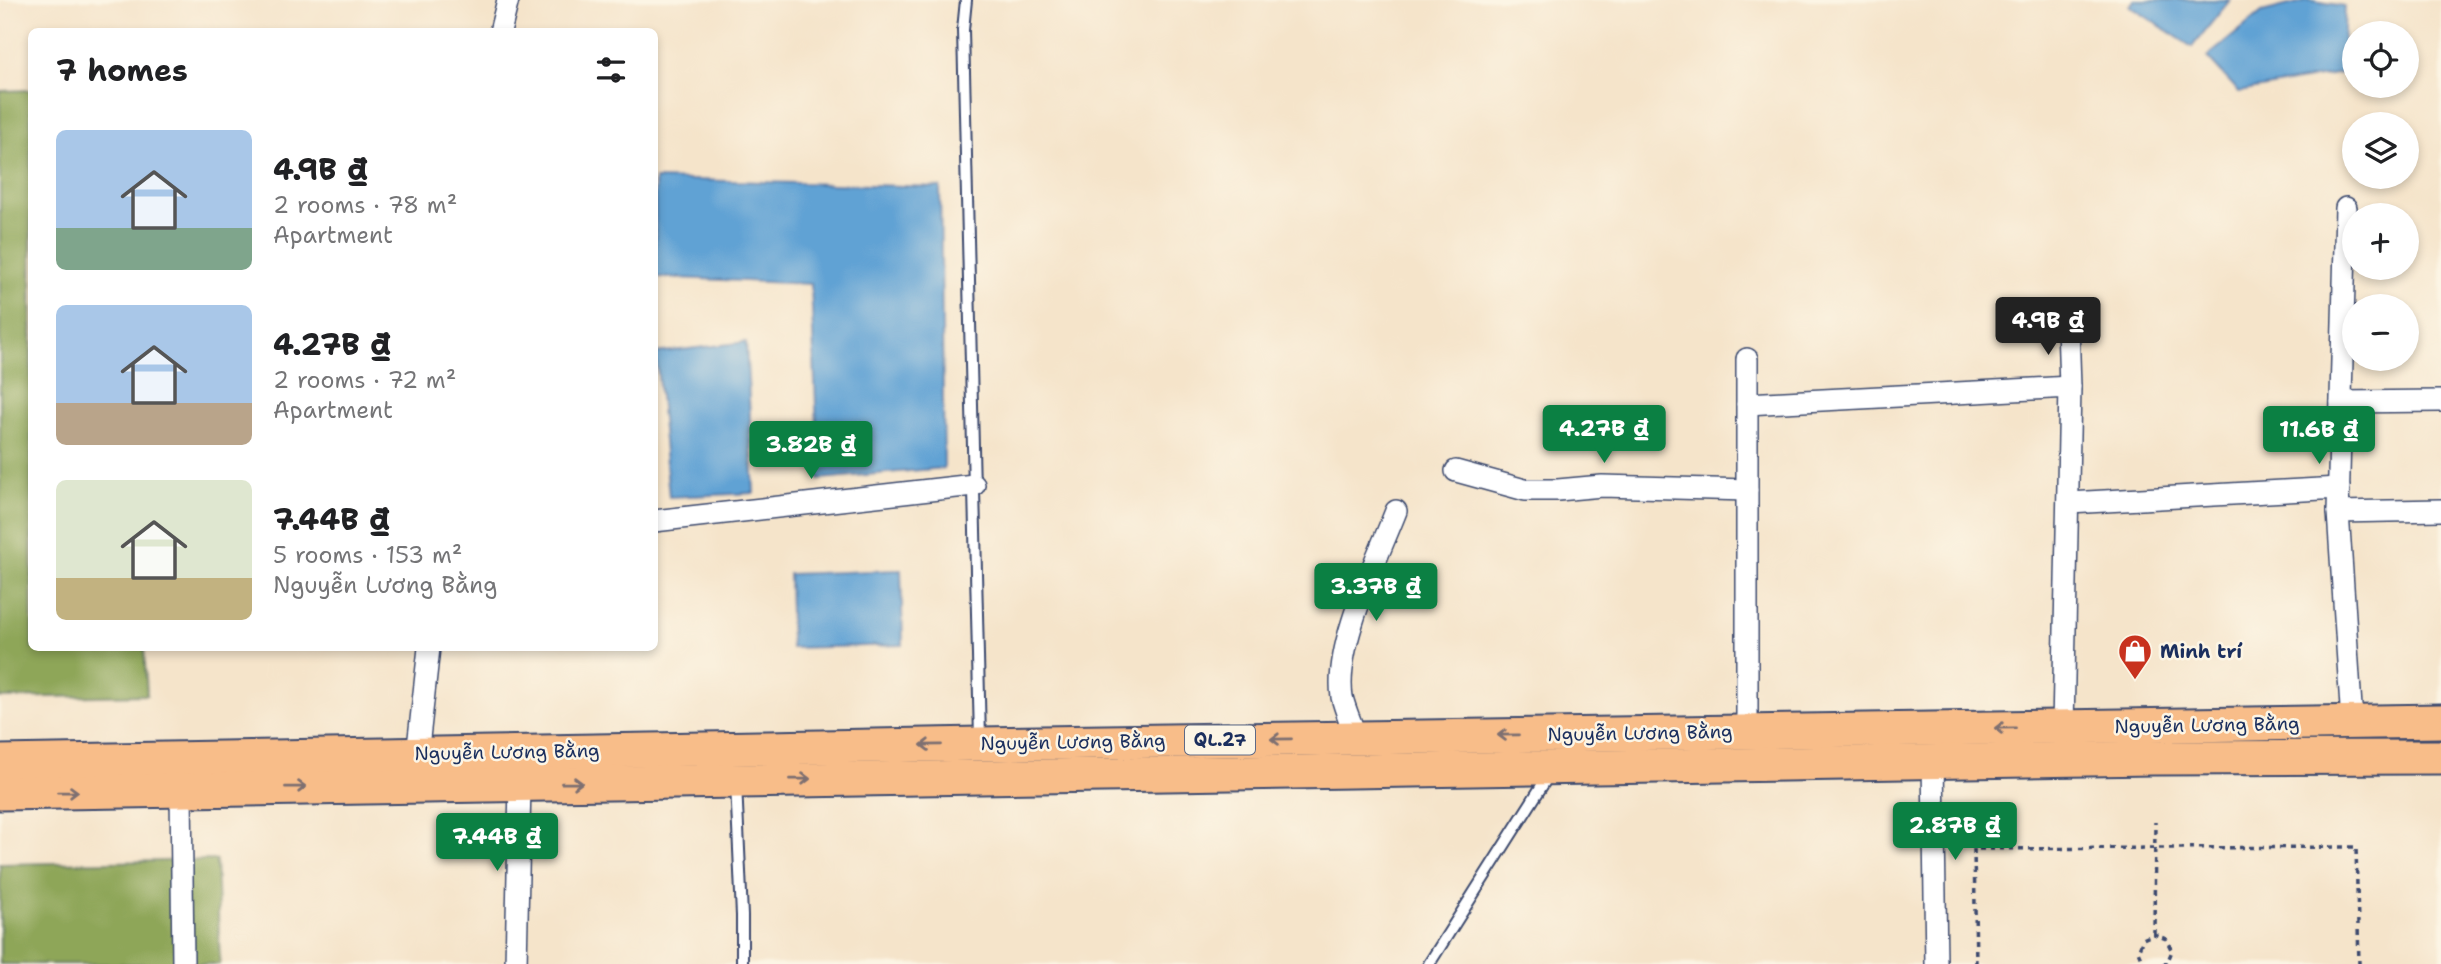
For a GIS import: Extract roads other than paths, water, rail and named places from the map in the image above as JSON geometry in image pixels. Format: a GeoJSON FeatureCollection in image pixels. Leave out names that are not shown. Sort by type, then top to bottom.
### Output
{"type":"FeatureCollection","features":[{"type":"Feature","properties":{"kind":"main road","name":"Nguyễn Lương Bằng"},"geometry":{"type":"LineString","coordinates":[[0,762],[416,769],[520,784],[1554,768],[1933,761],[2352,723],[2441,721]]}},
{"type":"Feature","properties":{"kind":"main road","name":"Nguyễn Lương Bằng"},"geometry":{"type":"LineString","coordinates":[[0,793],[181,790],[416,769],[980,744],[2063,727],[2153,742],[2441,757]]}},
{"type":"Feature","properties":{"kind":"street"},"geometry":{"type":"LineString","coordinates":[[501,28],[509,0]]}},
{"type":"Feature","properties":{"kind":"street"},"geometry":{"type":"LineString","coordinates":[[2344,280],[2338,512],[2352,723]]}},
{"type":"Feature","properties":{"kind":"street"},"geometry":{"type":"LineString","coordinates":[[2063,727],[2069,503],[2068,326]]}},
{"type":"Feature","properties":{"kind":"street"},"geometry":{"type":"LineString","coordinates":[[1747,359],[1747,732]]}},
{"type":"Feature","properties":{"kind":"street"},"geometry":{"type":"LineString","coordinates":[[1747,404],[2070,387]]}},
{"type":"Feature","properties":{"kind":"street"},"geometry":{"type":"LineString","coordinates":[[2341,402],[2441,401]]}},
{"type":"Feature","properties":{"kind":"street"},"geometry":{"type":"LineString","coordinates":[[1457,471],[1525,490],[1602,486],[1747,489]]}},
{"type":"Feature","properties":{"kind":"street"},"geometry":{"type":"LineString","coordinates":[[658,521],[974,485]]}},
{"type":"Feature","properties":{"kind":"street"},"geometry":{"type":"LineString","coordinates":[[2069,503],[2339,488]]}},
{"type":"Feature","properties":{"kind":"street"},"geometry":{"type":"LineString","coordinates":[[2338,512],[2441,510]]}},
{"type":"Feature","properties":{"kind":"street"},"geometry":{"type":"LineString","coordinates":[[1356,738],[1343,699],[1341,668],[1354,620],[1396,511]]}},
{"type":"Feature","properties":{"kind":"street"},"geometry":{"type":"LineString","coordinates":[[416,769],[429,651]]}},
{"type":"Feature","properties":{"kind":"street"},"geometry":{"type":"LineString","coordinates":[[1933,761],[1936,964]]}},
{"type":"Feature","properties":{"kind":"street"},"geometry":{"type":"LineString","coordinates":[[516,964],[520,784]]}},
{"type":"Feature","properties":{"kind":"street"},"geometry":{"type":"LineString","coordinates":[[181,790],[183,964]]}},
{"type":"Feature","properties":{"kind":"lane"},"geometry":{"type":"LineString","coordinates":[[966,0],[963,30],[980,744]]}},
{"type":"Feature","properties":{"kind":"lane"},"geometry":{"type":"LineString","coordinates":[[1429,964],[1554,768]]}},
{"type":"Feature","properties":{"kind":"lane"},"geometry":{"type":"LineString","coordinates":[[736,780],[742,964]]}},
{"type":"Feature","properties":{"kind":"water"},"geometry":{"type":"Polygon","coordinates":[[[2134,0],[2230,0],[2192,47],[2130,6],[2134,0]]]}},
{"type":"Feature","properties":{"kind":"water"},"geometry":{"type":"Polygon","coordinates":[[[2308,0],[2345,6],[2344,21],[2342,21],[2342,73],[2239,92],[2207,57],[2262,12],[2308,0]]]}},
{"type":"Feature","properties":{"kind":"water"},"geometry":{"type":"Polygon","coordinates":[[[658,179],[940,187],[944,468],[819,479],[811,284],[658,277],[658,179]]]}},
{"type":"Feature","properties":{"kind":"water"},"geometry":{"type":"Polygon","coordinates":[[[746,342],[754,493],[669,497],[658,353],[746,342]]]}},
{"type":"Feature","properties":{"kind":"water"},"geometry":{"type":"Polygon","coordinates":[[[901,570],[903,645],[791,648],[789,574],[901,570]]]}},
{"type":"Feature","properties":{"kind":"place","name":"Minh trí"},"geometry":{"type":"Point","coordinates":[2135,681]}}]}
